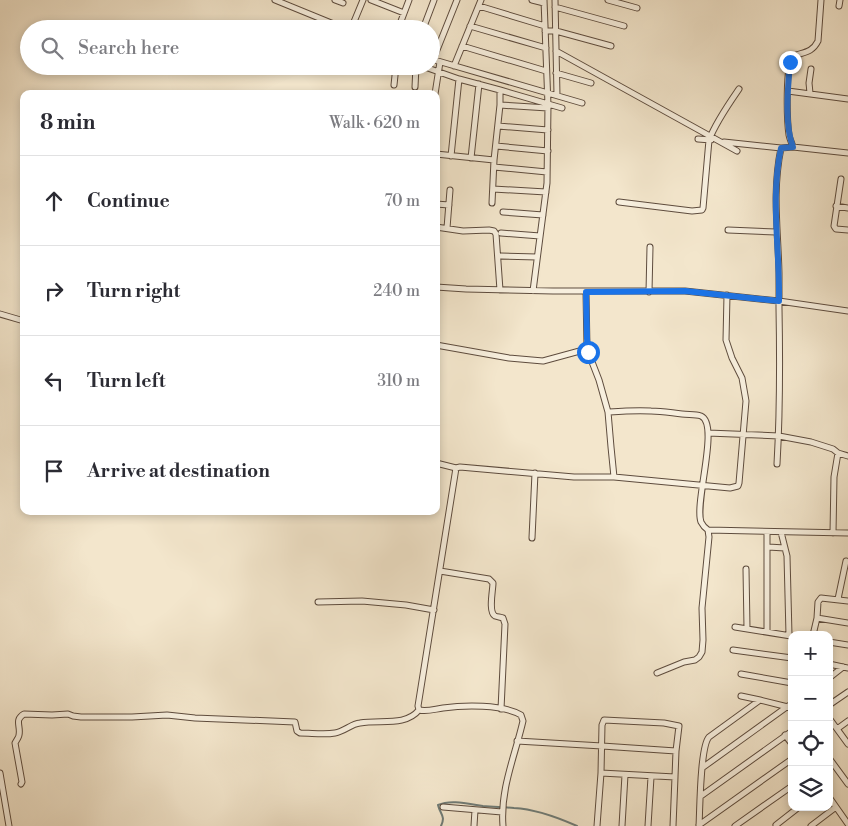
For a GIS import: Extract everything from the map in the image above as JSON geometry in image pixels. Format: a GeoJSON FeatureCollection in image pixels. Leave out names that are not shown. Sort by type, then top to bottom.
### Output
{"type":"FeatureCollection","features":[{"type":"Feature","properties":{"kind":"street"},"geometry":{"type":"LineString","coordinates":[[275,0],[290,3],[327,20]]}},
{"type":"Feature","properties":{"kind":"street"},"geometry":{"type":"LineString","coordinates":[[354,20],[362,0]]}},
{"type":"Feature","properties":{"kind":"street"},"geometry":{"type":"LineString","coordinates":[[371,0],[386,3],[404,13]]}},
{"type":"Feature","properties":{"kind":"street"},"geometry":{"type":"LineString","coordinates":[[401,20],[409,0]]}},
{"type":"Feature","properties":{"kind":"street"},"geometry":{"type":"LineString","coordinates":[[426,20],[434,0]]}},
{"type":"Feature","properties":{"kind":"street"},"geometry":{"type":"LineString","coordinates":[[440,40],[457,0]]}},
{"type":"Feature","properties":{"kind":"street"},"geometry":{"type":"LineString","coordinates":[[454,66],[481,0]]}},
{"type":"Feature","properties":{"kind":"street"},"geometry":{"type":"LineString","coordinates":[[532,0],[544,2],[548,106],[548,172],[533,291]]}},
{"type":"Feature","properties":{"kind":"street"},"geometry":{"type":"LineString","coordinates":[[555,0],[557,95]]}},
{"type":"Feature","properties":{"kind":"street"},"geometry":{"type":"LineString","coordinates":[[608,0],[637,8]]}},
{"type":"Feature","properties":{"kind":"street"},"geometry":{"type":"LineString","coordinates":[[793,147],[790,138],[788,116],[788,81],[791,58],[814,48],[818,40],[821,0]]}},
{"type":"Feature","properties":{"kind":"street"},"geometry":{"type":"LineString","coordinates":[[478,6],[545,28],[611,46]]}},
{"type":"Feature","properties":{"kind":"street"},"geometry":{"type":"LineString","coordinates":[[555,7],[624,26]]}},
{"type":"Feature","properties":{"kind":"street"},"geometry":{"type":"LineString","coordinates":[[470,26],[546,48]]}},
{"type":"Feature","properties":{"kind":"street"},"geometry":{"type":"LineString","coordinates":[[462,46],[546,71]]}},
{"type":"Feature","properties":{"kind":"street"},"geometry":{"type":"LineString","coordinates":[[556,51],[737,151]]}},
{"type":"Feature","properties":{"kind":"street"},"geometry":{"type":"LineString","coordinates":[[440,62],[582,103]]}},
{"type":"Feature","properties":{"kind":"street"},"geometry":{"type":"LineString","coordinates":[[810,69],[810,93]]}},
{"type":"Feature","properties":{"kind":"street"},"geometry":{"type":"LineString","coordinates":[[440,73],[548,106]]}},
{"type":"Feature","properties":{"kind":"street"},"geometry":{"type":"LineString","coordinates":[[556,73],[591,83]]}},
{"type":"Feature","properties":{"kind":"street"},"geometry":{"type":"LineString","coordinates":[[394,85],[395,75]]}},
{"type":"Feature","properties":{"kind":"street"},"geometry":{"type":"LineString","coordinates":[[415,87],[416,75]]}},
{"type":"Feature","properties":{"kind":"street"},"geometry":{"type":"LineString","coordinates":[[436,90],[438,75]]}},
{"type":"Feature","properties":{"kind":"street"},"geometry":{"type":"LineString","coordinates":[[450,156],[459,79]]}},
{"type":"Feature","properties":{"kind":"street"},"geometry":{"type":"LineString","coordinates":[[471,158],[479,84]]}},
{"type":"Feature","properties":{"kind":"street"},"geometry":{"type":"LineString","coordinates":[[619,202],[692,211],[702,210],[709,140],[739,89]]}},
{"type":"Feature","properties":{"kind":"street"},"geometry":{"type":"LineString","coordinates":[[492,203],[500,90]]}},
{"type":"Feature","properties":{"kind":"street"},"geometry":{"type":"LineString","coordinates":[[788,91],[848,99]]}},
{"type":"Feature","properties":{"kind":"street"},"geometry":{"type":"LineString","coordinates":[[500,105],[562,108]]}},
{"type":"Feature","properties":{"kind":"street"},"geometry":{"type":"LineString","coordinates":[[498,126],[548,130]]}},
{"type":"Feature","properties":{"kind":"street"},"geometry":{"type":"LineString","coordinates":[[698,138],[781,148],[793,147],[848,153]]}},
{"type":"Feature","properties":{"kind":"street"},"geometry":{"type":"LineString","coordinates":[[496,146],[548,151]]}},
{"type":"Feature","properties":{"kind":"street"},"geometry":{"type":"LineString","coordinates":[[777,464],[779,436],[779,274],[776,232],[776,179],[781,148]]}},
{"type":"Feature","properties":{"kind":"street"},"geometry":{"type":"LineString","coordinates":[[440,155],[494,160]]}},
{"type":"Feature","properties":{"kind":"street"},"geometry":{"type":"LineString","coordinates":[[494,167],[548,172]]}},
{"type":"Feature","properties":{"kind":"street"},"geometry":{"type":"LineString","coordinates":[[841,179],[834,226],[848,230]]}},
{"type":"Feature","properties":{"kind":"street"},"geometry":{"type":"LineString","coordinates":[[493,189],[546,192]]}},
{"type":"Feature","properties":{"kind":"street"},"geometry":{"type":"LineString","coordinates":[[447,228],[450,190]]}},
{"type":"Feature","properties":{"kind":"street"},"geometry":{"type":"LineString","coordinates":[[440,204],[449,204]]}},
{"type":"Feature","properties":{"kind":"street"},"geometry":{"type":"LineString","coordinates":[[836,206],[848,208]]}},
{"type":"Feature","properties":{"kind":"street"},"geometry":{"type":"LineString","coordinates":[[504,212],[543,215]]}},
{"type":"Feature","properties":{"kind":"street"},"geometry":{"type":"LineString","coordinates":[[440,227],[463,231],[494,231],[496,234],[500,290]]}},
{"type":"Feature","properties":{"kind":"street"},"geometry":{"type":"LineString","coordinates":[[728,230],[776,232]]}},
{"type":"Feature","properties":{"kind":"street"},"geometry":{"type":"LineString","coordinates":[[500,233],[540,236]]}},
{"type":"Feature","properties":{"kind":"street"},"geometry":{"type":"LineString","coordinates":[[649,292],[650,247]]}},
{"type":"Feature","properties":{"kind":"street"},"geometry":{"type":"LineString","coordinates":[[500,256],[537,257]]}},
{"type":"Feature","properties":{"kind":"street"},"geometry":{"type":"LineString","coordinates":[[440,287],[586,292],[685,291],[779,301],[848,311]]}},
{"type":"Feature","properties":{"kind":"street"},"geometry":{"type":"LineString","coordinates":[[586,292],[587,349],[602,387],[608,412],[614,477]]}},
{"type":"Feature","properties":{"kind":"street"},"geometry":{"type":"LineString","coordinates":[[440,464],[456,468],[574,477],[614,477],[730,488],[738,486],[746,401],[742,378],[726,340],[727,295]]}},
{"type":"Feature","properties":{"kind":"street"},"geometry":{"type":"LineString","coordinates":[[0,314],[20,320]]}},
{"type":"Feature","properties":{"kind":"street"},"geometry":{"type":"LineString","coordinates":[[440,346],[509,358],[543,361],[587,349]]}},
{"type":"Feature","properties":{"kind":"street"},"geometry":{"type":"LineString","coordinates":[[608,412],[649,410],[705,418],[708,433],[700,515],[702,524],[708,530],[848,533]]}},
{"type":"Feature","properties":{"kind":"street"},"geometry":{"type":"LineString","coordinates":[[708,433],[779,436],[811,442],[848,456]]}},
{"type":"Feature","properties":{"kind":"street"},"geometry":{"type":"LineString","coordinates":[[833,534],[834,477],[838,453]]}},
{"type":"Feature","properties":{"kind":"street"},"geometry":{"type":"LineString","coordinates":[[21,784],[15,743],[19,736],[18,719],[24,714],[68,714],[81,717],[167,715],[295,722],[296,730],[300,733],[335,733],[362,722],[398,721],[415,715],[419,710],[418,706],[456,468]]}},
{"type":"Feature","properties":{"kind":"street"},"geometry":{"type":"LineString","coordinates":[[532,538],[535,473]]}},
{"type":"Feature","properties":{"kind":"street"},"geometry":{"type":"LineString","coordinates":[[657,673],[684,662],[695,660],[702,652],[702,608],[708,530]]}},
{"type":"Feature","properties":{"kind":"street"},"geometry":{"type":"LineString","coordinates":[[767,532],[767,631]]}},
{"type":"Feature","properties":{"kind":"street"},"geometry":{"type":"LineString","coordinates":[[781,532],[787,556],[790,631]]}},
{"type":"Feature","properties":{"kind":"street"},"geometry":{"type":"LineString","coordinates":[[768,547],[785,548]]}},
{"type":"Feature","properties":{"kind":"street"},"geometry":{"type":"LineString","coordinates":[[838,599],[846,561]]}},
{"type":"Feature","properties":{"kind":"street"},"geometry":{"type":"LineString","coordinates":[[746,569],[747,628]]}},
{"type":"Feature","properties":{"kind":"street"},"geometry":{"type":"LineString","coordinates":[[440,571],[489,579],[493,583],[492,613],[503,618],[505,624],[501,709]]}},
{"type":"Feature","properties":{"kind":"street"},"geometry":{"type":"LineString","coordinates":[[814,631],[818,602],[821,598],[848,601]]}},
{"type":"Feature","properties":{"kind":"street"},"geometry":{"type":"LineString","coordinates":[[318,602],[362,601],[434,610]]}},
{"type":"Feature","properties":{"kind":"street"},"geometry":{"type":"LineString","coordinates":[[817,618],[848,623]]}},
{"type":"Feature","properties":{"kind":"street"},"geometry":{"type":"LineString","coordinates":[[735,627],[788,635]]}},
{"type":"Feature","properties":{"kind":"street"},"geometry":{"type":"LineString","coordinates":[[833,643],[848,645]]}},
{"type":"Feature","properties":{"kind":"street"},"geometry":{"type":"LineString","coordinates":[[733,650],[788,657]]}},
{"type":"Feature","properties":{"kind":"street"},"geometry":{"type":"LineString","coordinates":[[833,665],[846,667]]}},
{"type":"Feature","properties":{"kind":"street"},"geometry":{"type":"LineString","coordinates":[[832,676],[846,667]]}},
{"type":"Feature","properties":{"kind":"street"},"geometry":{"type":"LineString","coordinates":[[741,674],[788,682]]}},
{"type":"Feature","properties":{"kind":"street"},"geometry":{"type":"LineString","coordinates":[[833,702],[848,692]]}},
{"type":"Feature","properties":{"kind":"street"},"geometry":{"type":"LineString","coordinates":[[741,696],[788,707]]}},
{"type":"Feature","properties":{"kind":"street"},"geometry":{"type":"LineString","coordinates":[[699,825],[705,741],[760,700]]}},
{"type":"Feature","properties":{"kind":"street"},"geometry":{"type":"LineString","coordinates":[[419,710],[427,711],[475,706],[517,712],[521,715],[522,720],[509,770],[502,826]]}},
{"type":"Feature","properties":{"kind":"street"},"geometry":{"type":"LineString","coordinates":[[702,768],[788,708]]}},
{"type":"Feature","properties":{"kind":"street"},"geometry":{"type":"LineString","coordinates":[[597,826],[602,725],[604,720],[664,723],[679,726],[673,826]]}},
{"type":"Feature","properties":{"kind":"street"},"geometry":{"type":"LineString","coordinates":[[831,721],[848,744]]}},
{"type":"Feature","properties":{"kind":"street"},"geometry":{"type":"LineString","coordinates":[[837,729],[848,721]]}},
{"type":"Feature","properties":{"kind":"street"},"geometry":{"type":"LineString","coordinates":[[701,796],[788,733]]}},
{"type":"Feature","properties":{"kind":"street"},"geometry":{"type":"LineString","coordinates":[[785,735],[788,739]]}},
{"type":"Feature","properties":{"kind":"street"},"geometry":{"type":"LineString","coordinates":[[517,741],[676,751]]}},
{"type":"Feature","properties":{"kind":"street"},"geometry":{"type":"LineString","coordinates":[[699,825],[788,763]]}},
{"type":"Feature","properties":{"kind":"street"},"geometry":{"type":"LineString","coordinates":[[833,763],[848,784]]}},
{"type":"Feature","properties":{"kind":"street"},"geometry":{"type":"LineString","coordinates":[[601,773],[675,777]]}},
{"type":"Feature","properties":{"kind":"street"},"geometry":{"type":"LineString","coordinates":[[0,774],[9,826]]}},
{"type":"Feature","properties":{"kind":"street"},"geometry":{"type":"LineString","coordinates":[[622,826],[625,775]]}},
{"type":"Feature","properties":{"kind":"street"},"geometry":{"type":"LineString","coordinates":[[648,826],[650,776]]}},
{"type":"Feature","properties":{"kind":"street"},"geometry":{"type":"LineString","coordinates":[[735,826],[788,789]]}},
{"type":"Feature","properties":{"kind":"street"},"geometry":{"type":"LineString","coordinates":[[833,803],[848,825]]}},
{"type":"Feature","properties":{"kind":"street"},"geometry":{"type":"LineString","coordinates":[[443,807],[475,810],[503,809]]}},
{"type":"Feature","properties":{"kind":"street"},"geometry":{"type":"LineString","coordinates":[[811,826],[836,807]]}},
{"type":"Feature","properties":{"kind":"street"},"geometry":{"type":"LineString","coordinates":[[474,826],[475,810]]}},
{"type":"Feature","properties":{"kind":"street"},"geometry":{"type":"LineString","coordinates":[[776,825],[794,811]]}},
{"type":"Feature","properties":{"kind":"waterway"},"geometry":{"type":"LineString","coordinates":[[441,826],[443,817],[438,805],[454,802],[530,810],[577,826]]}},
{"type":"Feature","properties":{"kind":"route"},"geometry":{"type":"LineString","coordinates":[[588,352],[586,292],[685,291],[779,301],[775,209],[776,179],[781,148],[793,147],[790,138],[788,116],[790,62]]}}]}
